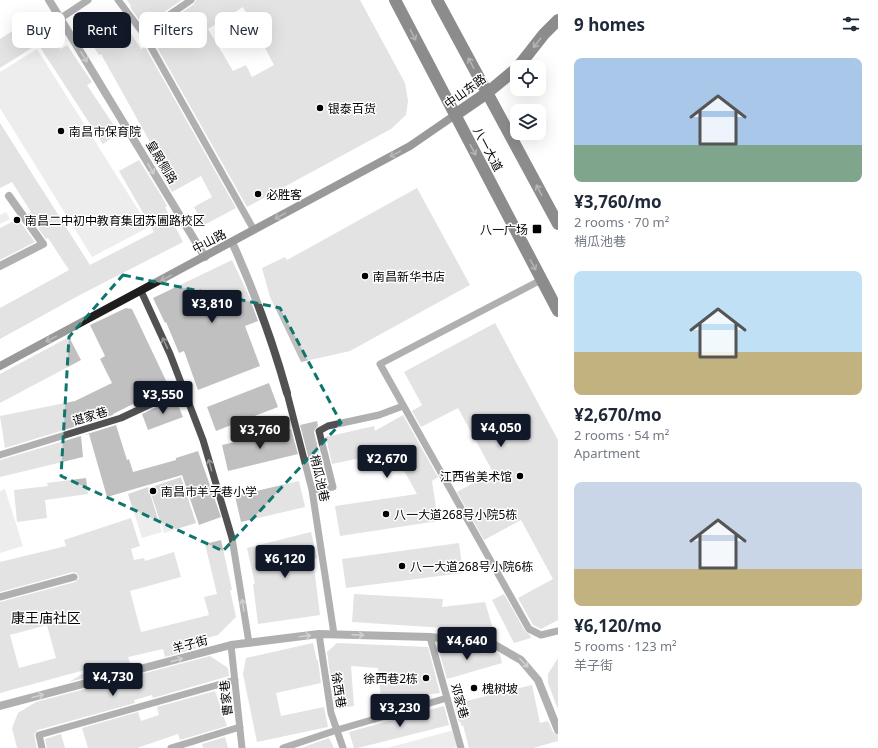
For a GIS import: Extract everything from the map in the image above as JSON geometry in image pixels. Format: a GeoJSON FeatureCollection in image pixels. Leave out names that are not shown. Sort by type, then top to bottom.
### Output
{"type":"FeatureCollection","features":[{"type":"Feature","properties":{"kind":"highway","name":"八一大道"},"geometry":{"type":"LineString","coordinates":[[395,0],[558,311]]}},
{"type":"Feature","properties":{"kind":"highway"},"geometry":{"type":"LineString","coordinates":[[438,0],[558,224]]}},
{"type":"Feature","properties":{"kind":"highway","name":"中山东路"},"geometry":{"type":"LineString","coordinates":[[524,60],[544,34],[558,20]]}},
{"type":"Feature","properties":{"kind":"highway","name":"中山东路"},"geometry":{"type":"LineString","coordinates":[[455,115],[487,93],[510,74]]}},
{"type":"Feature","properties":{"kind":"main road","name":"中山东路"},"geometry":{"type":"LineString","coordinates":[[428,134],[455,115]]}},
{"type":"Feature","properties":{"kind":"main road","name":"中山路"},"geometry":{"type":"LineString","coordinates":[[0,366],[410,146],[428,134]]}},
{"type":"Feature","properties":{"kind":"street","name":"皇殿侧路"},"geometry":{"type":"LineString","coordinates":[[49,0],[57,12]]}},
{"type":"Feature","properties":{"kind":"street","name":"皇殿侧路"},"geometry":{"type":"LineString","coordinates":[[65,25],[205,257]]}},
{"type":"Feature","properties":{"kind":"street"},"geometry":{"type":"LineString","coordinates":[[0,266],[43,244],[10,196]]}},
{"type":"Feature","properties":{"kind":"street","name":"梢瓜池巷"},"geometry":{"type":"LineString","coordinates":[[232,242],[250,282],[280,368],[286,393]]}},
{"type":"Feature","properties":{"kind":"street","name":"羊子街"},"geometry":{"type":"LineString","coordinates":[[0,706],[231,646],[249,643],[319,634],[430,637],[493,644],[521,660],[538,680],[558,730]]}},
{"type":"Feature","properties":{"kind":"lane"},"geometry":{"type":"LineString","coordinates":[[65,15],[88,0]]}},
{"type":"Feature","properties":{"kind":"lane"},"geometry":{"type":"LineString","coordinates":[[118,0],[139,28]]}},
{"type":"Feature","properties":{"kind":"lane"},"geometry":{"type":"LineString","coordinates":[[174,12],[191,0]]}},
{"type":"Feature","properties":{"kind":"lane"},"geometry":{"type":"LineString","coordinates":[[151,48],[254,230]]}},
{"type":"Feature","properties":{"kind":"lane"},"geometry":{"type":"LineString","coordinates":[[541,280],[380,364],[529,629],[541,635],[558,631]]}},
{"type":"Feature","properties":{"kind":"lane"},"geometry":{"type":"LineString","coordinates":[[140,291],[170,354],[203,440],[232,538],[249,643]]}},
{"type":"Feature","properties":{"kind":"lane","name":"谌家巷"},"geometry":{"type":"LineString","coordinates":[[0,455],[121,418],[183,389]]}},
{"type":"Feature","properties":{"kind":"lane","name":"梢瓜池巷"},"geometry":{"type":"LineString","coordinates":[[286,393],[312,490],[334,634]]}},
{"type":"Feature","properties":{"kind":"lane"},"geometry":{"type":"LineString","coordinates":[[312,490],[333,487],[320,431],[328,426],[379,415],[403,406]]}},
{"type":"Feature","properties":{"kind":"lane"},"geometry":{"type":"LineString","coordinates":[[0,597],[74,577]]}},
{"type":"Feature","properties":{"kind":"lane","name":"徐西巷"},"geometry":{"type":"LineString","coordinates":[[319,634],[331,713],[343,748]]}},
{"type":"Feature","properties":{"kind":"lane","name":"邓家巷"},"geometry":{"type":"LineString","coordinates":[[430,637],[461,748]]}},
{"type":"Feature","properties":{"kind":"lane","name":"曹家巷"},"geometry":{"type":"LineString","coordinates":[[231,646],[242,748]]}},
{"type":"Feature","properties":{"kind":"lane"},"geometry":{"type":"LineString","coordinates":[[42,748],[39,735],[235,680]]}},
{"type":"Feature","properties":{"kind":"lane"},"geometry":{"type":"LineString","coordinates":[[283,748],[337,730],[447,698]]}},
{"type":"Feature","properties":{"kind":"lane"},"geometry":{"type":"LineString","coordinates":[[171,748],[240,727]]}},
{"type":"Feature","properties":{"kind":"highlighted area"},"geometry":{"type":"Polygon","coordinates":[[[123,275],[280,308],[341,423],[223,551],[61,476],[69,337],[123,275]]]}},
{"type":"Feature","properties":{"kind":"shaded area"},"geometry":{"type":"Polygon","coordinates":[[[37,49],[149,227],[92,257],[0,108],[0,72],[37,49]]]}},
{"type":"Feature","properties":{"kind":"shaded area"},"geometry":{"type":"Polygon","coordinates":[[[6,212],[10,219],[0,224],[0,215],[6,212]]]}},
{"type":"Feature","properties":{"kind":"shaded area"},"geometry":{"type":"Polygon","coordinates":[[[181,477],[196,523],[164,533],[149,488],[181,477]]]}},
{"type":"Feature","properties":{"kind":"shaded area"},"geometry":{"type":"Polygon","coordinates":[[[148,487],[162,532],[142,538],[128,494],[148,487]]]}},
{"type":"Feature","properties":{"kind":"shaded area"},"geometry":{"type":"Polygon","coordinates":[[[5,489],[23,546],[0,553],[0,491],[5,489]]]}},
{"type":"Feature","properties":{"kind":"shaded area"},"geometry":{"type":"Polygon","coordinates":[[[454,730],[459,746],[453,748],[387,748],[454,730]]]}},
{"type":"Feature","properties":{"kind":"building"},"geometry":{"type":"Polygon","coordinates":[[[127,0],[182,0],[164,12],[139,12],[139,20],[130,7],[131,6],[127,0]]]}},
{"type":"Feature","properties":{"kind":"building","name":"银泰百货"},"geometry":{"type":"Polygon","coordinates":[[[196,0],[360,0],[405,83],[408,101],[406,115],[391,129],[247,207],[157,48],[207,48],[207,12],[183,12],[194,4],[196,0]]]}},
{"type":"Feature","properties":{"kind":"building"},"geometry":{"type":"Polygon","coordinates":[[[12,31],[12,48],[32,48],[0,68],[0,39],[12,31]]]}},
{"type":"Feature","properties":{"kind":"building"},"geometry":{"type":"Polygon","coordinates":[[[131,34],[139,48],[146,48],[236,208],[204,225],[194,207],[212,197],[201,176],[172,192],[149,154],[155,151],[101,54],[99,55],[94,48],[131,48],[131,34]]]}},
{"type":"Feature","properties":{"kind":"building"},"geometry":{"type":"Polygon","coordinates":[[[67,45],[92,82],[87,85],[119,133],[103,144],[41,48],[61,49],[65,48],[67,45]]]}},
{"type":"Feature","properties":{"kind":"building"},"geometry":{"type":"Polygon","coordinates":[[[0,123],[90,265],[154,232],[119,171],[139,160],[167,206],[165,207],[183,242],[78,296],[0,339],[0,308],[69,270],[48,238],[46,239],[28,214],[31,212],[12,182],[0,188],[0,123]]]}},
{"type":"Feature","properties":{"kind":"building","name":"南昌新华书店"},"geometry":{"type":"Polygon","coordinates":[[[417,188],[470,285],[350,351],[301,362],[270,297],[262,268],[285,257],[287,260],[417,188]]]}},
{"type":"Feature","properties":{"kind":"building"},"geometry":{"type":"Polygon","coordinates":[[[18,219],[35,242],[0,260],[0,228],[18,219]]]}},
{"type":"Feature","properties":{"kind":"building"},"geometry":{"type":"Polygon","coordinates":[[[232,260],[248,294],[258,321],[245,326],[260,366],[198,390],[184,351],[179,353],[166,322],[165,323],[153,298],[232,260]]]}},
{"type":"Feature","properties":{"kind":"building"},"geometry":{"type":"Polygon","coordinates":[[[126,308],[132,309],[170,389],[138,404],[137,402],[113,415],[5,448],[0,416],[75,401],[112,383],[100,359],[105,356],[90,325],[126,308]]]}},
{"type":"Feature","properties":{"kind":"building"},"geometry":{"type":"Polygon","coordinates":[[[495,323],[558,440],[558,620],[541,629],[533,625],[518,598],[553,579],[521,520],[484,540],[457,492],[493,472],[458,408],[421,427],[412,411],[422,405],[404,372],[495,323]]]}},
{"type":"Feature","properties":{"kind":"building"},"geometry":{"type":"Polygon","coordinates":[[[69,337],[81,360],[0,403],[0,374],[69,337]]]}},
{"type":"Feature","properties":{"kind":"building"},"geometry":{"type":"Polygon","coordinates":[[[269,383],[278,407],[216,431],[207,407],[269,383]]]}},
{"type":"Feature","properties":{"kind":"building"},"geometry":{"type":"Polygon","coordinates":[[[175,398],[183,417],[148,430],[142,414],[175,398]]]}},
{"type":"Feature","properties":{"kind":"building"},"geometry":{"type":"Polygon","coordinates":[[[403,415],[438,477],[432,481],[438,521],[340,536],[335,506],[417,494],[393,451],[332,464],[326,437],[374,426],[375,431],[403,415]]]}},
{"type":"Feature","properties":{"kind":"building"},"geometry":{"type":"Polygon","coordinates":[[[317,421],[318,426],[314,432],[324,473],[313,475],[300,425],[317,421]]]}},
{"type":"Feature","properties":{"kind":"building"},"geometry":{"type":"Polygon","coordinates":[[[116,425],[127,460],[129,459],[133,472],[176,460],[176,458],[198,451],[221,517],[199,525],[182,475],[107,497],[89,434],[84,435],[116,425]]]}},
{"type":"Feature","properties":{"kind":"building"},"geometry":{"type":"Polygon","coordinates":[[[291,429],[298,454],[228,471],[222,445],[291,429]]]}},
{"type":"Feature","properties":{"kind":"building"},"geometry":{"type":"Polygon","coordinates":[[[81,436],[83,457],[0,477],[0,460],[81,436]]]}},
{"type":"Feature","properties":{"kind":"building"},"geometry":{"type":"Polygon","coordinates":[[[86,478],[88,494],[45,500],[47,518],[17,522],[14,490],[48,486],[47,483],[86,478]]]}},
{"type":"Feature","properties":{"kind":"building"},"geometry":{"type":"Polygon","coordinates":[[[299,481],[305,507],[241,522],[235,496],[299,481]]]}},
{"type":"Feature","properties":{"kind":"building"},"geometry":{"type":"Polygon","coordinates":[[[131,518],[140,546],[131,549],[134,560],[144,558],[145,561],[174,552],[181,577],[130,591],[141,632],[209,615],[204,597],[217,594],[205,544],[221,540],[232,590],[230,590],[236,617],[218,635],[188,643],[197,648],[165,657],[163,649],[128,657],[131,666],[69,682],[92,668],[0,693],[0,602],[75,582],[79,578],[77,573],[73,572],[0,592],[0,562],[66,546],[64,540],[131,518]],[[47,625],[10,635],[19,668],[56,658],[47,625]]]}},
{"type":"Feature","properties":{"kind":"building"},"geometry":{"type":"Polygon","coordinates":[[[311,532],[317,558],[313,559],[320,615],[258,624],[253,584],[255,584],[247,548],[311,532]]]}},
{"type":"Feature","properties":{"kind":"building","name":"八一大道268号小院6栋"},"geometry":{"type":"Polygon","coordinates":[[[459,543],[463,573],[346,588],[342,559],[459,543]]]}},
{"type":"Feature","properties":{"kind":"building"},"geometry":{"type":"Polygon","coordinates":[[[354,594],[443,599],[442,607],[485,602],[496,639],[487,638],[486,627],[445,632],[445,628],[352,622],[354,594]]]}},
{"type":"Feature","properties":{"kind":"building"},"geometry":{"type":"Polygon","coordinates":[[[504,594],[525,631],[531,638],[514,643],[492,600],[504,594]]]}},
{"type":"Feature","properties":{"kind":"building"},"geometry":{"type":"Polygon","coordinates":[[[313,643],[317,661],[318,660],[321,683],[276,693],[281,716],[324,707],[328,727],[257,742],[243,674],[246,658],[313,643]]]}},
{"type":"Feature","properties":{"kind":"building","name":"徐西巷2栋"},"geometry":{"type":"Polygon","coordinates":[[[337,643],[428,647],[440,693],[381,700],[378,668],[351,666],[354,706],[335,709],[327,652],[337,643]]]}},
{"type":"Feature","properties":{"kind":"building"},"geometry":{"type":"Polygon","coordinates":[[[438,648],[487,654],[487,649],[491,649],[500,654],[502,663],[447,679],[438,648]]]}},
{"type":"Feature","properties":{"kind":"building"},"geometry":{"type":"Polygon","coordinates":[[[210,656],[228,668],[229,676],[153,698],[152,695],[134,700],[135,703],[38,730],[34,734],[37,748],[17,748],[12,728],[18,713],[36,702],[210,656]]]}},
{"type":"Feature","properties":{"kind":"building"},"geometry":{"type":"Polygon","coordinates":[[[558,658],[557,707],[548,683],[548,674],[558,658]]]}},
{"type":"Feature","properties":{"kind":"building"},"geometry":{"type":"Polygon","coordinates":[[[532,685],[540,723],[548,721],[553,732],[558,735],[558,741],[533,748],[469,748],[463,725],[461,726],[461,722],[459,722],[454,704],[532,685]]]}},
{"type":"Feature","properties":{"kind":"building"},"geometry":{"type":"Polygon","coordinates":[[[215,691],[227,726],[180,740],[178,734],[137,748],[88,748],[82,728],[138,712],[141,721],[159,715],[157,707],[215,691]]]}},
{"type":"Feature","properties":{"kind":"building"},"geometry":{"type":"Polygon","coordinates":[[[444,706],[449,725],[354,748],[349,732],[444,706]]]}},
{"type":"Feature","properties":{"kind":"building"},"geometry":{"type":"Polygon","coordinates":[[[61,734],[65,748],[47,748],[45,739],[61,734]]]}},
{"type":"Feature","properties":{"kind":"building"},"geometry":{"type":"Polygon","coordinates":[[[225,737],[228,748],[203,748],[202,744],[225,737]]]}},
{"type":"Feature","properties":{"kind":"building"},"geometry":{"type":"Polygon","coordinates":[[[329,738],[334,748],[302,748],[312,744],[329,738]]]}},
{"type":"Feature","properties":{"kind":"place","name":"银泰百货"},"geometry":{"type":"Point","coordinates":[320,108]}},
{"type":"Feature","properties":{"kind":"place","name":"南昌市保育院"},"geometry":{"type":"Point","coordinates":[61,131]}},
{"type":"Feature","properties":{"kind":"place","name":"必胜客"},"geometry":{"type":"Point","coordinates":[258,194]}},
{"type":"Feature","properties":{"kind":"place","name":"南昌二中初中教育集团苏圃路校区"},"geometry":{"type":"Point","coordinates":[17,220]}},
{"type":"Feature","properties":{"kind":"place","name":"八一广场"},"geometry":{"type":"Point","coordinates":[537,229]}},
{"type":"Feature","properties":{"kind":"place","name":"南昌新华书店"},"geometry":{"type":"Point","coordinates":[365,276]}},
{"type":"Feature","properties":{"kind":"place","name":"江西省美术馆"},"geometry":{"type":"Point","coordinates":[520,476]}},
{"type":"Feature","properties":{"kind":"place","name":"南昌市羊子巷小学"},"geometry":{"type":"Point","coordinates":[153,491]}},
{"type":"Feature","properties":{"kind":"place","name":"八一大道268号小院5栋"},"geometry":{"type":"Point","coordinates":[386,514]}},
{"type":"Feature","properties":{"kind":"place","name":"八一大道268号小院6栋"},"geometry":{"type":"Point","coordinates":[402,566]}},
{"type":"Feature","properties":{"kind":"place","name":"徐西巷2栋"},"geometry":{"type":"Point","coordinates":[426,678]}},
{"type":"Feature","properties":{"kind":"place","name":"槐树坡"},"geometry":{"type":"Point","coordinates":[474,688]}},
{"type":"Feature","properties":{"kind":"district","name":"康王庙社区"},"geometry":{"type":"Point","coordinates":[46,617]}}]}
